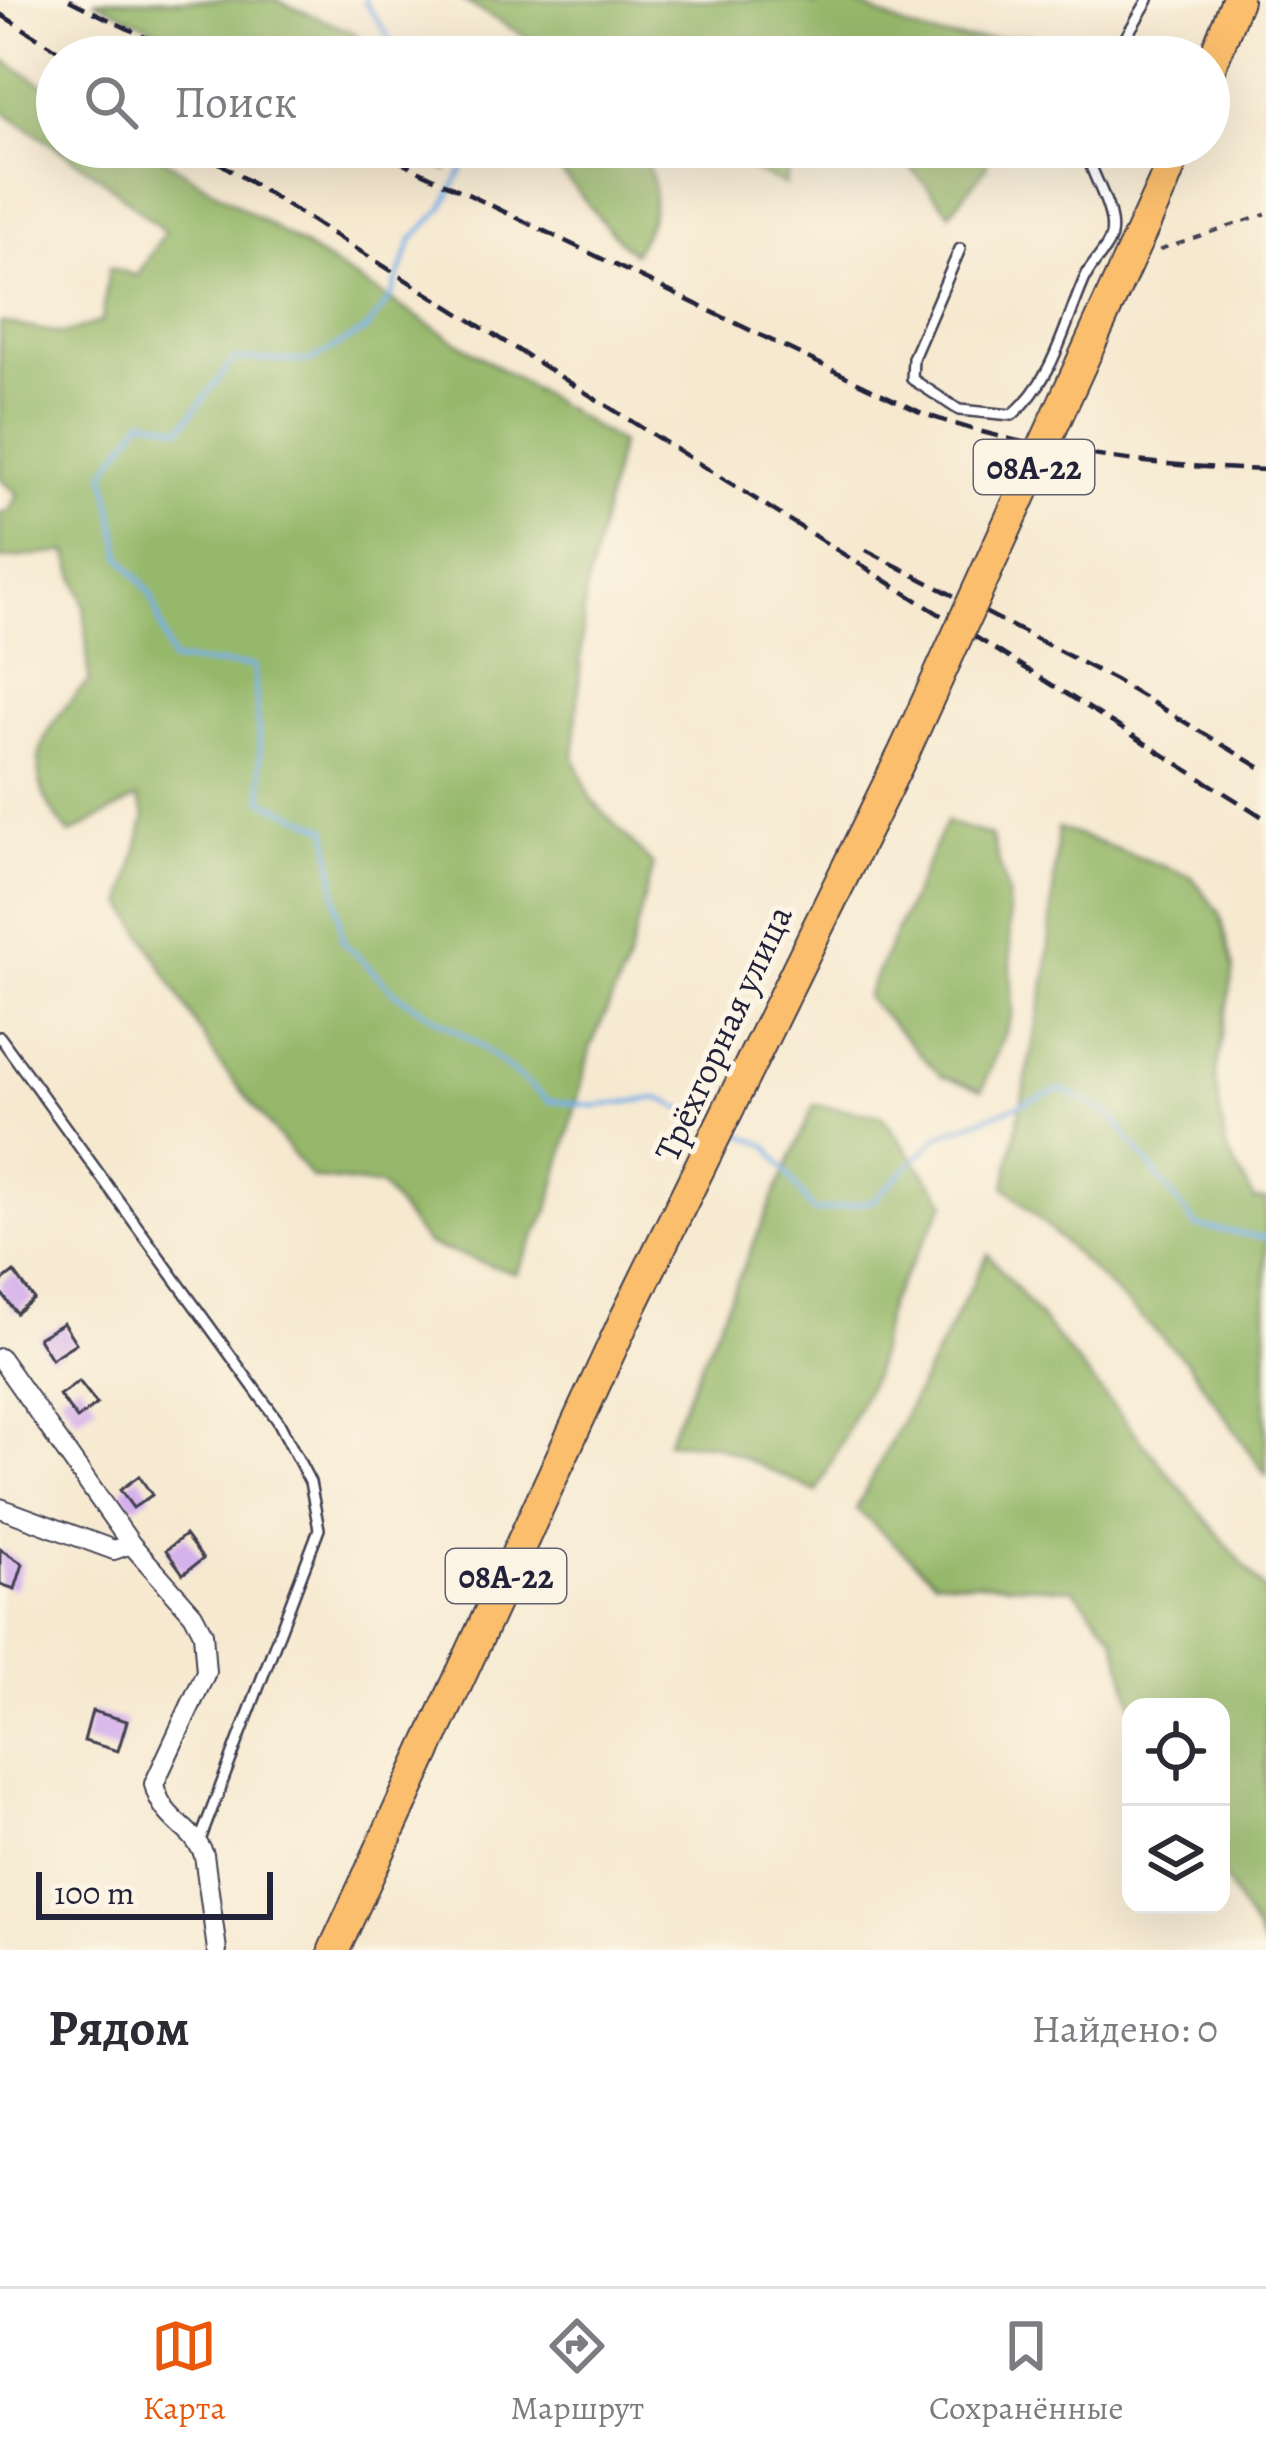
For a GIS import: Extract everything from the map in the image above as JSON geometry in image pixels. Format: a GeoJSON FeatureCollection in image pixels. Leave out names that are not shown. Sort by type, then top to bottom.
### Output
{"type":"FeatureCollection","features":[{"type":"Feature","properties":{"kind":"highway"},"geometry":{"type":"LineString","coordinates":[[1223,36],[1237,0]]}},
{"type":"Feature","properties":{"kind":"highway","name":"Трёхгорная улица"},"geometry":{"type":"LineString","coordinates":[[334,1950],[625,1319],[904,750],[1169,168]]}},
{"type":"Feature","properties":{"kind":"street"},"geometry":{"type":"LineString","coordinates":[[0,1358],[131,1544],[193,1614],[208,1653],[206,1672],[154,1784],[164,1814],[200,1843],[217,1950]]}},
{"type":"Feature","properties":{"kind":"street"},"geometry":{"type":"LineString","coordinates":[[0,1508],[114,1550],[131,1544]]}},
{"type":"Feature","properties":{"kind":"lane"},"geometry":{"type":"LineString","coordinates":[[1127,36],[1148,0]]}},
{"type":"Feature","properties":{"kind":"lane"},"geometry":{"type":"LineString","coordinates":[[960,250],[913,358],[912,379],[959,410],[1012,415],[1032,398],[1088,272],[1111,238],[1108,210],[1092,168]]}},
{"type":"Feature","properties":{"kind":"lane"},"geometry":{"type":"LineString","coordinates":[[0,1037],[278,1421],[310,1482],[319,1529],[200,1843]]}},
{"type":"Feature","properties":{"kind":"path"},"geometry":{"type":"LineString","coordinates":[[1147,248],[1165,252],[1266,214]]}},
{"type":"Feature","properties":{"kind":"green space"},"geometry":{"type":"Polygon","coordinates":[[[94,0],[276,0],[357,36],[168,36],[94,0]]]}},
{"type":"Feature","properties":{"kind":"green space"},"geometry":{"type":"Polygon","coordinates":[[[462,0],[806,0],[815,6],[821,0],[835,1],[858,5],[938,36],[525,36],[462,0]]]}},
{"type":"Feature","properties":{"kind":"green space"},"geometry":{"type":"Polygon","coordinates":[[[0,58],[36,80],[36,133],[0,109],[0,58]]]}},
{"type":"Feature","properties":{"kind":"green space"},"geometry":{"type":"Polygon","coordinates":[[[87,168],[178,168],[620,443],[585,596],[574,758],[592,800],[653,865],[626,968],[591,1046],[549,1210],[516,1274],[427,1244],[381,1186],[312,1178],[219,1063],[124,903],[145,816],[137,798],[70,834],[43,792],[40,754],[46,736],[89,681],[84,604],[67,552],[0,559],[0,513],[9,511],[18,494],[0,479],[0,322],[64,334],[102,321],[109,267],[137,276],[165,232],[87,168]]]}},
{"type":"Feature","properties":{"kind":"green space"},"geometry":{"type":"Polygon","coordinates":[[[557,168],[647,168],[653,181],[652,211],[633,253],[607,227],[557,168]]]}},
{"type":"Feature","properties":{"kind":"green space"},"geometry":{"type":"Polygon","coordinates":[[[747,168],[789,168],[785,185],[747,168]]]}},
{"type":"Feature","properties":{"kind":"green space"},"geometry":{"type":"Polygon","coordinates":[[[911,168],[985,168],[950,213],[911,168]]]}},
{"type":"Feature","properties":{"kind":"green space"},"geometry":{"type":"Polygon","coordinates":[[[946,822],[991,836],[1008,893],[1013,1013],[982,1090],[941,1076],[866,997],[946,822]]]}},
{"type":"Feature","properties":{"kind":"green space"},"geometry":{"type":"Polygon","coordinates":[[[1058,828],[1191,876],[1220,913],[1234,969],[1215,1079],[1226,1148],[1255,1200],[1266,1200],[1266,1475],[1188,1363],[1005,1186],[1047,972],[1058,828]]]}},
{"type":"Feature","properties":{"kind":"green space"},"geometry":{"type":"Polygon","coordinates":[[[814,1105],[881,1115],[946,1202],[889,1303],[874,1374],[817,1492],[713,1444],[667,1442],[814,1105]]]}},
{"type":"Feature","properties":{"kind":"green space"},"geometry":{"type":"Polygon","coordinates":[[[988,1254],[1266,1592],[1266,1950],[1230,1888],[1230,1698],[1131,1698],[1115,1638],[1073,1589],[935,1580],[856,1509],[988,1254]]]}},
{"type":"Feature","properties":{"kind":"building"},"geometry":{"type":"Polygon","coordinates":[[[14,1272],[34,1299],[16,1313],[0,1291],[0,1283],[14,1272]]]}},
{"type":"Feature","properties":{"kind":"building"},"geometry":{"type":"Polygon","coordinates":[[[63,1323],[76,1343],[51,1359],[38,1338],[63,1323]]]}},
{"type":"Feature","properties":{"kind":"building"},"geometry":{"type":"Polygon","coordinates":[[[79,1381],[97,1404],[77,1419],[59,1395],[79,1381]]]}},
{"type":"Feature","properties":{"kind":"building"},"geometry":{"type":"Polygon","coordinates":[[[139,1476],[152,1495],[133,1508],[120,1490],[139,1476]]]}},
{"type":"Feature","properties":{"kind":"building"},"geometry":{"type":"Polygon","coordinates":[[[185,1535],[203,1559],[183,1574],[166,1550],[185,1535]]]}},
{"type":"Feature","properties":{"kind":"building"},"geometry":{"type":"Polygon","coordinates":[[[0,1549],[23,1564],[15,1589],[0,1584],[0,1549]]]}},
{"type":"Feature","properties":{"kind":"building"},"geometry":{"type":"Polygon","coordinates":[[[92,1711],[127,1721],[118,1751],[84,1741],[92,1711]]]}},
{"type":"Feature","properties":{"kind":"waterway"},"geometry":{"type":"LineString","coordinates":[[364,0],[388,36]]}},
{"type":"Feature","properties":{"kind":"waterway"},"geometry":{"type":"LineString","coordinates":[[463,168],[442,209],[413,238],[391,297],[367,329],[311,361],[234,359],[181,428],[144,418],[105,472],[122,558],[151,594],[172,661],[254,666],[263,800],[328,829],[342,941],[398,995],[478,1044],[549,1101],[595,1106],[659,1098],[708,1120]]}},
{"type":"Feature","properties":{"kind":"waterway"},"geometry":{"type":"LineString","coordinates":[[729,1129],[768,1146],[814,1212],[873,1201],[940,1135],[1061,1089],[1111,1115],[1196,1226],[1266,1238]]}},
{"type":"Feature","properties":{"kind":"railway"},"geometry":{"type":"LineString","coordinates":[[69,0],[143,36]]}},
{"type":"Feature","properties":{"kind":"railway"},"geometry":{"type":"LineString","coordinates":[[0,14],[36,36]]}},
{"type":"Feature","properties":{"kind":"railway"},"geometry":{"type":"LineString","coordinates":[[228,168],[1266,819]]}},
{"type":"Feature","properties":{"kind":"railway"},"geometry":{"type":"LineString","coordinates":[[414,168],[924,414],[1050,448],[1178,465],[1266,470]]}},
{"type":"Feature","properties":{"kind":"railway"},"geometry":{"type":"LineString","coordinates":[[866,550],[1115,680],[1266,771]]}}]}
